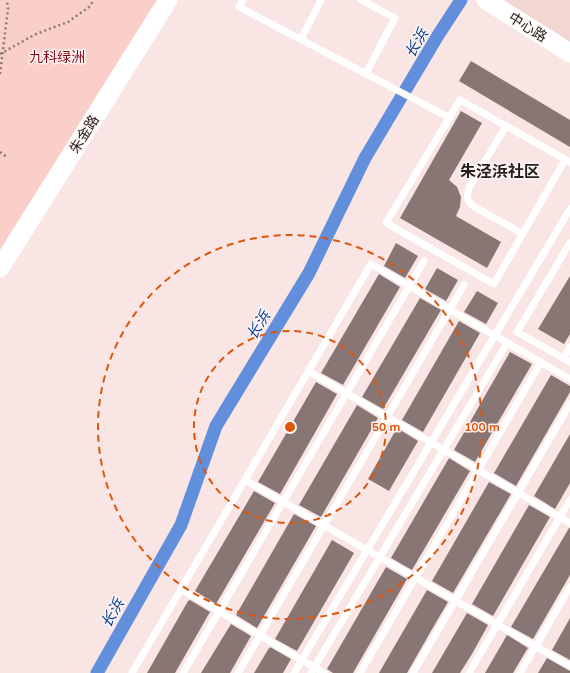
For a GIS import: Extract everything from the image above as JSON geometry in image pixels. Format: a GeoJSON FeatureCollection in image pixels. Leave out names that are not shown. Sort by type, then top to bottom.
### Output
{"type":"FeatureCollection","features":[{"type":"Feature","properties":{"kind":"street","name":"朱金路"},"geometry":{"type":"LineString","coordinates":[[0,268],[168,0]]}},
{"type":"Feature","properties":{"kind":"street","name":"中心路"},"geometry":{"type":"LineString","coordinates":[[486,0],[570,53]]}},
{"type":"Feature","properties":{"kind":"lane"},"geometry":{"type":"LineString","coordinates":[[243,0],[239,7],[450,118]]}},
{"type":"Feature","properties":{"kind":"lane"},"geometry":{"type":"LineString","coordinates":[[301,39],[321,0]]}},
{"type":"Feature","properties":{"kind":"lane"},"geometry":{"type":"LineString","coordinates":[[361,0],[395,18],[366,73]]}},
{"type":"Feature","properties":{"kind":"lane"},"geometry":{"type":"LineString","coordinates":[[460,100],[506,126],[568,161],[522,234],[494,284],[386,223],[460,100]]}},
{"type":"Feature","properties":{"kind":"lane"},"geometry":{"type":"LineString","coordinates":[[506,126],[466,194],[469,202],[473,206],[522,234]]}},
{"type":"Feature","properties":{"kind":"lane"},"geometry":{"type":"LineString","coordinates":[[294,673],[570,209]]}},
{"type":"Feature","properties":{"kind":"lane"},"geometry":{"type":"LineString","coordinates":[[570,243],[517,332],[567,360],[570,347]]}},
{"type":"Feature","properties":{"kind":"lane"},"geometry":{"type":"LineString","coordinates":[[183,673],[424,261]]}},
{"type":"Feature","properties":{"kind":"lane"},"geometry":{"type":"LineString","coordinates":[[132,673],[370,264],[570,379]]}},
{"type":"Feature","properties":{"kind":"lane"},"geometry":{"type":"LineString","coordinates":[[238,673],[464,285]]}},
{"type":"Feature","properties":{"kind":"lane"},"geometry":{"type":"LineString","coordinates":[[313,670],[507,343]]}},
{"type":"Feature","properties":{"kind":"lane"},"geometry":{"type":"LineString","coordinates":[[360,673],[541,362]]}},
{"type":"Feature","properties":{"kind":"lane"},"geometry":{"type":"LineString","coordinates":[[308,371],[570,522]]}},
{"type":"Feature","properties":{"kind":"lane"},"geometry":{"type":"LineString","coordinates":[[413,673],[570,404]]}},
{"type":"Feature","properties":{"kind":"lane"},"geometry":{"type":"LineString","coordinates":[[245,480],[570,666]]}},
{"type":"Feature","properties":{"kind":"lane"},"geometry":{"type":"LineString","coordinates":[[469,673],[570,500]]}},
{"type":"Feature","properties":{"kind":"lane"},"geometry":{"type":"LineString","coordinates":[[520,673],[570,587]]}},
{"type":"Feature","properties":{"kind":"lane"},"geometry":{"type":"LineString","coordinates":[[181,589],[302,660],[313,670],[324,673]]}},
{"type":"Feature","properties":{"kind":"path"},"geometry":{"type":"LineString","coordinates":[[0,74],[8,9],[7,0]]}},
{"type":"Feature","properties":{"kind":"path"},"geometry":{"type":"LineString","coordinates":[[2,53],[36,34],[68,22],[89,7],[94,0]]}},
{"type":"Feature","properties":{"kind":"path"},"geometry":{"type":"LineString","coordinates":[[0,152],[8,158]]}},
{"type":"Feature","properties":{"kind":"shaded area"},"geometry":{"type":"Polygon","coordinates":[[[493,0],[570,0],[570,49],[493,0]]]}},
{"type":"Feature","properties":{"kind":"green space","name":"九科绿洲"},"geometry":{"type":"Polygon","coordinates":[[[0,0],[160,0],[0,253],[0,0]]]}},
{"type":"Feature","properties":{"kind":"building"},"geometry":{"type":"Polygon","coordinates":[[[471,61],[570,120],[570,147],[459,81],[471,61]]]}},
{"type":"Feature","properties":{"kind":"building"},"geometry":{"type":"Polygon","coordinates":[[[461,111],[482,123],[449,180],[457,187],[461,197],[460,207],[456,216],[501,242],[487,268],[400,218],[461,111]]]}},
{"type":"Feature","properties":{"kind":"building"},"geometry":{"type":"Polygon","coordinates":[[[396,243],[418,256],[405,278],[384,266],[396,243]]]}},
{"type":"Feature","properties":{"kind":"building"},"geometry":{"type":"Polygon","coordinates":[[[437,268],[458,280],[446,301],[425,289],[437,268]]]}},
{"type":"Feature","properties":{"kind":"building"},"geometry":{"type":"Polygon","coordinates":[[[379,274],[400,287],[343,385],[321,373],[379,274]]]}},
{"type":"Feature","properties":{"kind":"building"},"geometry":{"type":"Polygon","coordinates":[[[570,276],[570,334],[564,344],[538,329],[570,276]]]}},
{"type":"Feature","properties":{"kind":"building"},"geometry":{"type":"Polygon","coordinates":[[[477,291],[498,303],[486,324],[464,312],[477,291]]]}},
{"type":"Feature","properties":{"kind":"building"},"geometry":{"type":"Polygon","coordinates":[[[420,298],[441,310],[383,409],[362,397],[420,298]]]}},
{"type":"Feature","properties":{"kind":"building"},"geometry":{"type":"Polygon","coordinates":[[[459,321],[480,333],[423,432],[402,420],[459,321]]]}},
{"type":"Feature","properties":{"kind":"building"},"geometry":{"type":"Polygon","coordinates":[[[510,352],[532,364],[475,462],[454,450],[510,352]]]}},
{"type":"Feature","properties":{"kind":"building"},"geometry":{"type":"Polygon","coordinates":[[[551,375],[570,386],[570,392],[516,486],[494,473],[551,375]]]}},
{"type":"Feature","properties":{"kind":"building"},"geometry":{"type":"Polygon","coordinates":[[[316,382],[337,394],[280,494],[258,482],[316,382]]]}},
{"type":"Feature","properties":{"kind":"building"},"geometry":{"type":"Polygon","coordinates":[[[357,405],[378,418],[321,517],[299,505],[357,405]]]}},
{"type":"Feature","properties":{"kind":"building"},"geometry":{"type":"Polygon","coordinates":[[[397,428],[418,441],[389,491],[368,479],[397,428]]]}},
{"type":"Feature","properties":{"kind":"building"},"geometry":{"type":"Polygon","coordinates":[[[570,434],[570,483],[555,509],[534,496],[570,434]]]}},
{"type":"Feature","properties":{"kind":"building"},"geometry":{"type":"Polygon","coordinates":[[[449,458],[470,471],[412,570],[391,558],[449,458]]]}},
{"type":"Feature","properties":{"kind":"building"},"geometry":{"type":"Polygon","coordinates":[[[489,482],[511,494],[453,593],[432,581],[489,482]]]}},
{"type":"Feature","properties":{"kind":"building"},"geometry":{"type":"Polygon","coordinates":[[[254,491],[275,503],[216,604],[195,591],[254,491]]]}},
{"type":"Feature","properties":{"kind":"building"},"geometry":{"type":"Polygon","coordinates":[[[529,505],[550,517],[493,616],[472,604],[529,505]]]}},
{"type":"Feature","properties":{"kind":"building"},"geometry":{"type":"Polygon","coordinates":[[[294,514],[316,526],[257,628],[236,615],[294,514]]]}},
{"type":"Feature","properties":{"kind":"building"},"geometry":{"type":"Polygon","coordinates":[[[569,528],[570,575],[533,639],[511,627],[569,528]]]}},
{"type":"Feature","properties":{"kind":"building"},"geometry":{"type":"Polygon","coordinates":[[[332,540],[354,553],[297,651],[275,639],[332,540]]]}},
{"type":"Feature","properties":{"kind":"building"},"geometry":{"type":"Polygon","coordinates":[[[386,567],[407,579],[353,673],[333,673],[327,669],[386,567]]]}},
{"type":"Feature","properties":{"kind":"building"},"geometry":{"type":"Polygon","coordinates":[[[427,590],[448,602],[407,673],[379,673],[427,590]]]}},
{"type":"Feature","properties":{"kind":"building"},"geometry":{"type":"Polygon","coordinates":[[[190,600],[210,612],[175,673],[147,673],[188,601],[190,600]]]}},
{"type":"Feature","properties":{"kind":"building"},"geometry":{"type":"Polygon","coordinates":[[[467,613],[488,625],[472,654],[460,673],[432,673],[467,613]]]}},
{"type":"Feature","properties":{"kind":"building"},"geometry":{"type":"Polygon","coordinates":[[[570,618],[570,660],[552,650],[570,618]]]}},
{"type":"Feature","properties":{"kind":"building"},"geometry":{"type":"Polygon","coordinates":[[[231,624],[251,636],[230,673],[201,673],[231,624]]]}},
{"type":"Feature","properties":{"kind":"building"},"geometry":{"type":"Polygon","coordinates":[[[507,635],[528,648],[513,673],[485,673],[507,635]]]}},
{"type":"Feature","properties":{"kind":"building"},"geometry":{"type":"Polygon","coordinates":[[[270,647],[291,659],[283,673],[254,673],[269,648],[270,647]]]}},
{"type":"Feature","properties":{"kind":"building"},"geometry":{"type":"Polygon","coordinates":[[[547,658],[570,671],[570,673],[538,673],[547,658]]]}},
{"type":"Feature","properties":{"kind":"waterway","name":"长浜"},"geometry":{"type":"LineString","coordinates":[[97,673],[181,525],[216,426],[309,273],[365,158],[437,37],[461,0]]}},
{"type":"Feature","properties":{"kind":"district","name":"朱泾浜社区"},"geometry":{"type":"Point","coordinates":[500,171]}}]}
